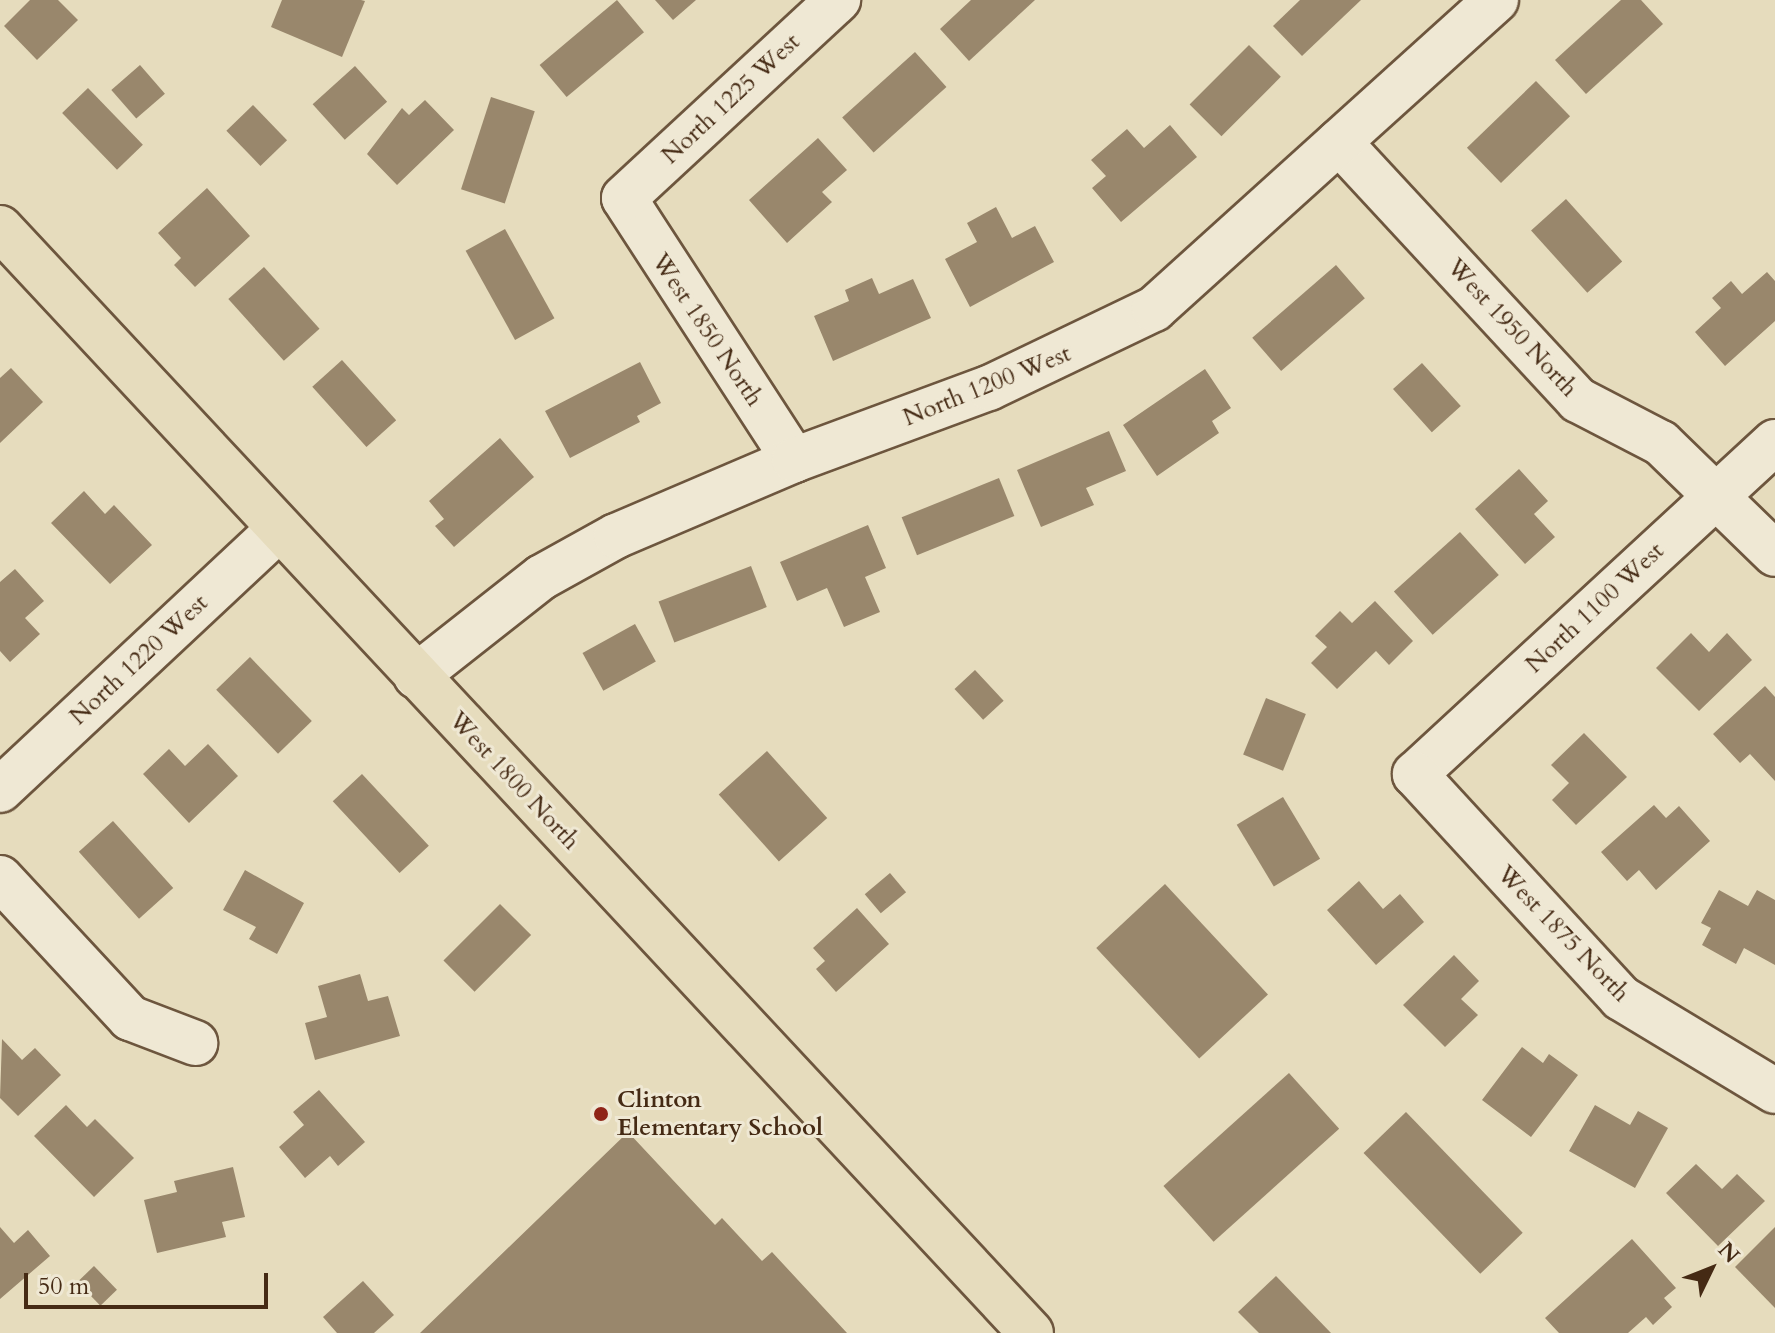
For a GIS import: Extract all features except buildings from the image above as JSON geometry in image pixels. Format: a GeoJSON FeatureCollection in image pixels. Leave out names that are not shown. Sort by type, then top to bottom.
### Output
{"type":"FeatureCollection","features":[{"type":"Feature","properties":{"kind":"main road","name":"West 1800 North"},"geometry":{"type":"LineString","coordinates":[[0,228],[1031,1333]]}},
{"type":"Feature","properties":{"kind":"street","name":"North 1225 West"},"geometry":{"type":"LineString","coordinates":[[624,198],[838,0]]}},
{"type":"Feature","properties":{"kind":"street","name":"North 1200 West"},"geometry":{"type":"LineString","coordinates":[[416,676],[579,555],[794,460],[989,388],[1154,309],[1496,0]]}},
{"type":"Feature","properties":{"kind":"street","name":"West 1950 North"},"geometry":{"type":"LineString","coordinates":[[1339,142],[1578,400],[1661,443],[1717,493],[1775,554]]}},
{"type":"Feature","properties":{"kind":"street","name":"West 1850 North"},"geometry":{"type":"LineString","coordinates":[[624,198],[794,460]]}},
{"type":"Feature","properties":{"kind":"street","name":"North 1100 West"},"geometry":{"type":"LineString","coordinates":[[1415,774],[1775,442]]}},
{"type":"Feature","properties":{"kind":"street","name":"North 1220 West"},"geometry":{"type":"LineString","coordinates":[[0,790],[279,529]]}},
{"type":"Feature","properties":{"kind":"street","name":"West 1875 North"},"geometry":{"type":"LineString","coordinates":[[1415,774],[1621,998],[1775,1091]]}},
{"type":"Feature","properties":{"kind":"street"},"geometry":{"type":"LineString","coordinates":[[0,878],[130,1018],[195,1043]]}},
{"type":"Feature","properties":{"kind":"place","name":"Clinton Elementary School"},"geometry":{"type":"Point","coordinates":[601,1114]}}]}
